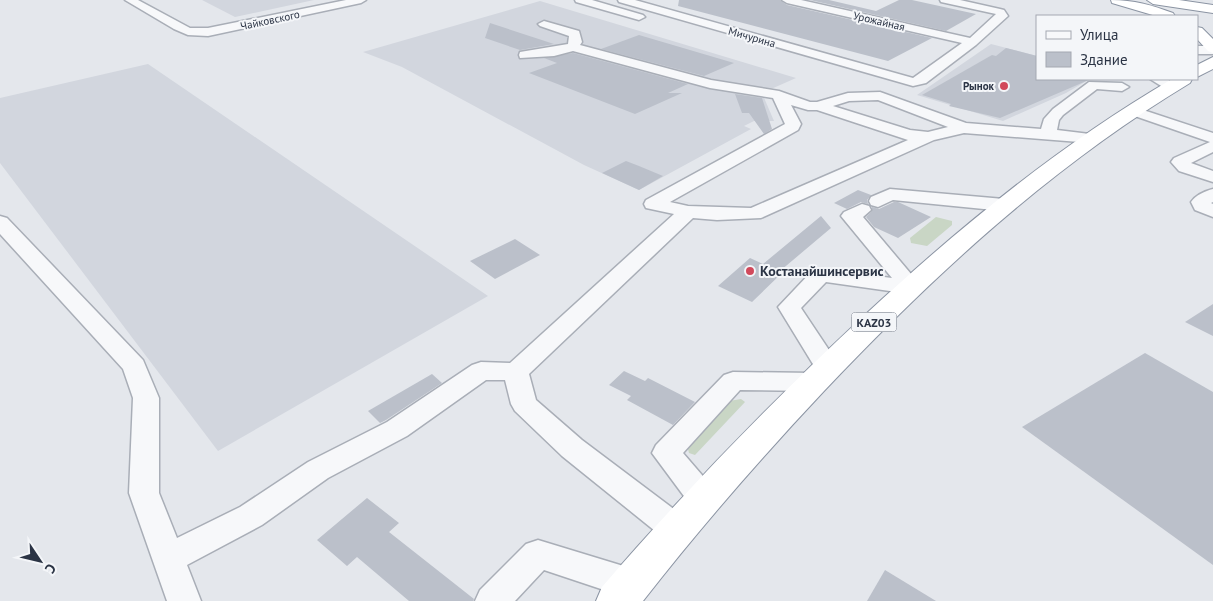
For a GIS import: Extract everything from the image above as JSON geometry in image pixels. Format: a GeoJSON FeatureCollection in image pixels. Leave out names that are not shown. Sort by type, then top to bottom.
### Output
{"type":"FeatureCollection","features":[{"type":"Feature","properties":{"kind":"highway"},"geometry":{"type":"LineString","coordinates":[[1117,0],[1145,7],[1165,15]]}},
{"type":"Feature","properties":{"kind":"highway"},"geometry":{"type":"LineString","coordinates":[[1153,0],[1213,9]]}},
{"type":"Feature","properties":{"kind":"highway"},"geometry":{"type":"LineString","coordinates":[[1187,15],[1213,9]]}},
{"type":"Feature","properties":{"kind":"highway"},"geometry":{"type":"LineString","coordinates":[[1198,31],[1213,37]]}},
{"type":"Feature","properties":{"kind":"highway"},"geometry":{"type":"LineString","coordinates":[[1198,32],[1213,49]]}},
{"type":"Feature","properties":{"kind":"highway"},"geometry":{"type":"LineString","coordinates":[[1198,71],[1213,62]]}},
{"type":"Feature","properties":{"kind":"highway","name":"KАZ03"},"geometry":{"type":"LineString","coordinates":[[624,592],[703,498],[821,375],[911,287],[1004,205],[1092,138],[1128,99],[1171,81]]}},
{"type":"Feature","properties":{"kind":"street","name":"Чайковского"},"geometry":{"type":"LineString","coordinates":[[130,0],[178,27],[188,31],[208,32],[362,0]]}},
{"type":"Feature","properties":{"kind":"street"},"geometry":{"type":"LineString","coordinates":[[580,0],[648,20],[856,74],[870,82],[883,97]]}},
{"type":"Feature","properties":{"kind":"street","name":"Мичурина"},"geometry":{"type":"LineString","coordinates":[[623,0],[908,81]]}},
{"type":"Feature","properties":{"kind":"street","name":"Урожайная"},"geometry":{"type":"LineString","coordinates":[[787,0],[972,42]]}},
{"type":"Feature","properties":{"kind":"street"},"geometry":{"type":"LineString","coordinates":[[945,0],[1000,12]]}},
{"type":"Feature","properties":{"kind":"street"},"geometry":{"type":"LineString","coordinates":[[883,97],[908,81],[921,80],[972,42],[1002,16],[1000,12],[981,0]]}},
{"type":"Feature","properties":{"kind":"street"},"geometry":{"type":"LineString","coordinates":[[544,24],[576,34],[576,42],[573,47]]}},
{"type":"Feature","properties":{"kind":"street"},"geometry":{"type":"LineString","coordinates":[[525,55],[554,52],[573,47],[710,84],[779,95],[808,106],[818,106],[848,97],[883,97],[964,128],[1092,138]]}},
{"type":"Feature","properties":{"kind":"street"},"geometry":{"type":"LineString","coordinates":[[1198,50],[1213,49]]}},
{"type":"Feature","properties":{"kind":"street"},"geometry":{"type":"LineString","coordinates":[[1048,134],[1052,119],[1058,112],[1094,86],[1128,99],[1213,138]]}},
{"type":"Feature","properties":{"kind":"street"},"geometry":{"type":"LineString","coordinates":[[779,95],[793,124],[792,127],[653,204],[688,212],[754,214],[928,137],[964,128]]}},
{"type":"Feature","properties":{"kind":"street"},"geometry":{"type":"LineString","coordinates":[[818,106],[892,130],[928,137]]}},
{"type":"Feature","properties":{"kind":"street"},"geometry":{"type":"LineString","coordinates":[[1213,146],[1180,162],[1185,167],[1213,177]]}},
{"type":"Feature","properties":{"kind":"street"},"geometry":{"type":"LineString","coordinates":[[911,287],[851,216],[890,194],[1004,205]]}},
{"type":"Feature","properties":{"kind":"street"},"geometry":{"type":"LineString","coordinates":[[1213,194],[1200,202],[1202,206],[1213,211]]}},
{"type":"Feature","properties":{"kind":"street"},"geometry":{"type":"LineString","coordinates":[[168,559],[252,516],[318,470],[398,429],[481,371],[516,372],[688,212]]}},
{"type":"Feature","properties":{"kind":"street"},"geometry":{"type":"LineString","coordinates":[[0,222],[134,366],[146,398],[144,493],[184,601]]}},
{"type":"Feature","properties":{"kind":"street"},"geometry":{"type":"LineString","coordinates":[[703,498],[666,453],[733,381],[821,375],[789,307],[821,275],[911,287]]}},
{"type":"Feature","properties":{"kind":"street"},"geometry":{"type":"LineString","coordinates":[[516,372],[524,404],[572,448],[676,530]]}},
{"type":"Feature","properties":{"kind":"street"},"geometry":{"type":"LineString","coordinates":[[492,601],[538,554],[624,592]]}},
{"type":"Feature","properties":{"kind":"shaded area"},"geometry":{"type":"Polygon","coordinates":[[[202,0],[314,0],[235,17],[202,0]]]}},
{"type":"Feature","properties":{"kind":"shaded area"},"geometry":{"type":"Polygon","coordinates":[[[540,1],[796,78],[762,93],[774,121],[754,121],[744,126],[751,129],[639,190],[584,165],[402,67],[363,52],[540,1]]]}},
{"type":"Feature","properties":{"kind":"shaded area","name":"Рынок"},"geometry":{"type":"Polygon","coordinates":[[[991,44],[1036,56],[1036,80],[1088,80],[1066,93],[1003,121],[917,95],[991,44]]]}},
{"type":"Feature","properties":{"kind":"shaded area"},"geometry":{"type":"Polygon","coordinates":[[[148,64],[488,296],[218,451],[0,163],[0,98],[148,64]]]}},
{"type":"Feature","properties":{"kind":"green space"},"geometry":{"type":"Polygon","coordinates":[[[936,217],[952,221],[952,225],[927,246],[911,243],[910,238],[936,217]]]}},
{"type":"Feature","properties":{"kind":"green space"},"geometry":{"type":"Polygon","coordinates":[[[741,399],[745,402],[695,455],[689,453],[687,445],[729,401],[741,399]]]}},
{"type":"Feature","properties":{"kind":"building"},"geometry":{"type":"Polygon","coordinates":[[[679,0],[780,0],[787,5],[932,38],[888,61],[678,6],[679,0]]]}},
{"type":"Feature","properties":{"kind":"building"},"geometry":{"type":"Polygon","coordinates":[[[810,0],[829,0],[876,11],[899,0],[912,0],[976,14],[946,31],[810,0]]]}},
{"type":"Feature","properties":{"kind":"building"},"geometry":{"type":"Polygon","coordinates":[[[490,23],[554,44],[520,50],[485,38],[490,23]]]}},
{"type":"Feature","properties":{"kind":"building"},"geometry":{"type":"Polygon","coordinates":[[[639,35],[734,63],[704,76],[601,49],[639,35]]]}},
{"type":"Feature","properties":{"kind":"building","name":"Рынок"},"geometry":{"type":"Polygon","coordinates":[[[1006,48],[1036,56],[1036,80],[1089,80],[1000,118],[949,106],[951,104],[922,95],[992,55],[996,56],[1006,48]]]}},
{"type":"Feature","properties":{"kind":"building"},"geometry":{"type":"Polygon","coordinates":[[[573,53],[688,84],[668,93],[682,93],[635,114],[529,73],[557,63],[544,58],[573,53]]]}},
{"type":"Feature","properties":{"kind":"building"},"geometry":{"type":"Polygon","coordinates":[[[735,94],[762,98],[772,129],[764,134],[749,113],[742,113],[735,94]]]}},
{"type":"Feature","properties":{"kind":"building"},"geometry":{"type":"Polygon","coordinates":[[[626,161],[663,176],[639,190],[602,173],[626,161]]]}},
{"type":"Feature","properties":{"kind":"building"},"geometry":{"type":"Polygon","coordinates":[[[858,190],[871,195],[867,200],[868,204],[861,202],[847,209],[834,203],[858,190]]]}},
{"type":"Feature","properties":{"kind":"building"},"geometry":{"type":"Polygon","coordinates":[[[898,202],[931,217],[898,238],[874,227],[866,217],[872,211],[872,207],[879,209],[898,202]]]}},
{"type":"Feature","properties":{"kind":"building"},"geometry":{"type":"Polygon","coordinates":[[[821,216],[831,228],[780,271],[783,272],[752,302],[718,286],[750,258],[763,264],[821,216]]]}},
{"type":"Feature","properties":{"kind":"building"},"geometry":{"type":"Polygon","coordinates":[[[515,239],[540,255],[495,279],[470,261],[515,239]]]}},
{"type":"Feature","properties":{"kind":"building"},"geometry":{"type":"Polygon","coordinates":[[[1213,304],[1213,336],[1185,322],[1213,304]]]}},
{"type":"Feature","properties":{"kind":"building"},"geometry":{"type":"Polygon","coordinates":[[[1145,353],[1213,392],[1213,565],[1022,427],[1145,353]]]}},
{"type":"Feature","properties":{"kind":"building"},"geometry":{"type":"Polygon","coordinates":[[[624,371],[645,381],[648,378],[695,402],[673,425],[627,400],[631,396],[609,385],[624,371]]]}},
{"type":"Feature","properties":{"kind":"building"},"geometry":{"type":"Polygon","coordinates":[[[432,374],[442,383],[386,420],[380,423],[368,411],[432,374]]]}},
{"type":"Feature","properties":{"kind":"building"},"geometry":{"type":"Polygon","coordinates":[[[367,498],[399,523],[389,532],[474,599],[473,601],[409,601],[357,557],[347,566],[317,540],[367,498]]]}},
{"type":"Feature","properties":{"kind":"building"},"geometry":{"type":"Polygon","coordinates":[[[885,570],[936,601],[867,601],[885,570]]]}},
{"type":"Feature","properties":{"kind":"place","name":"Рынок"},"geometry":{"type":"Point","coordinates":[1004,86]}},
{"type":"Feature","properties":{"kind":"place","name":"Костанайшинсервис"},"geometry":{"type":"Point","coordinates":[750,271]}}]}
